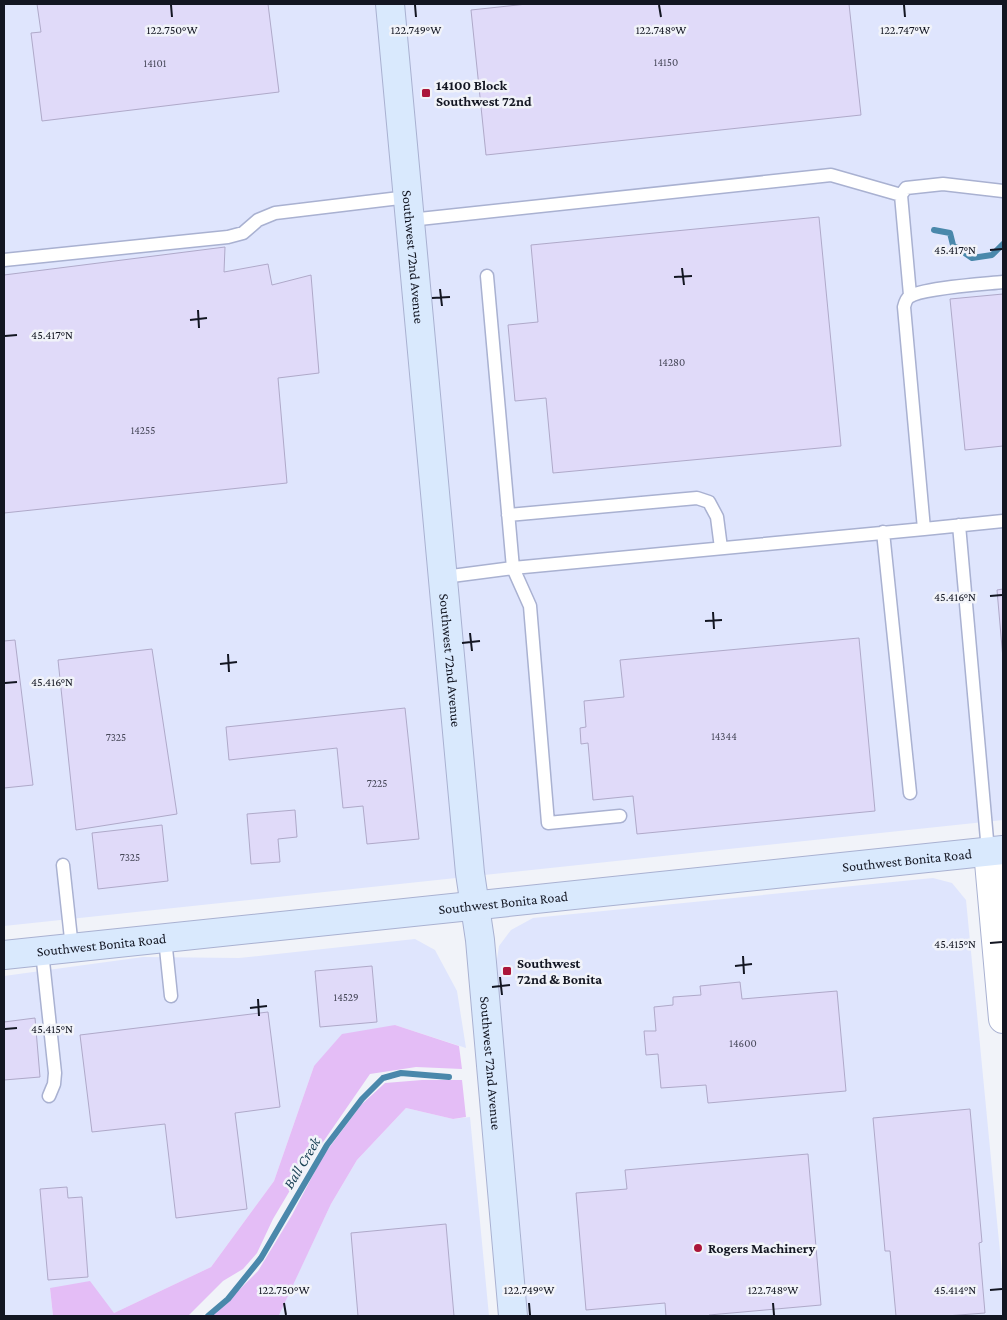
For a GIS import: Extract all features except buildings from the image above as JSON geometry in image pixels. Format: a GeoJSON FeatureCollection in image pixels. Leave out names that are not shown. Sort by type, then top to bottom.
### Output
{"type":"FeatureCollection","features":[{"type":"Feature","properties":{"kind":"main road","name":"Southwest 72nd Avenue"},"geometry":{"type":"LineString","coordinates":[[390,4],[470,873],[480,940],[513,1316]]}},
{"type":"Feature","properties":{"kind":"main road","name":"Southwest Bonita Road"},"geometry":{"type":"LineString","coordinates":[[4,956],[996,850]]}},
{"type":"Feature","properties":{"kind":"street"},"geometry":{"type":"LineString","coordinates":[[996,850],[1003,1019]]}},
{"type":"Feature","properties":{"kind":"lane"},"geometry":{"type":"LineString","coordinates":[[4,260],[228,237],[243,233],[258,220],[275,213],[409,209],[831,175],[900,195]]}},
{"type":"Feature","properties":{"kind":"lane"},"geometry":{"type":"LineString","coordinates":[[910,296],[900,195],[906,188],[943,184],[1003,191]]}},
{"type":"Feature","properties":{"kind":"lane"},"geometry":{"type":"LineString","coordinates":[[487,276],[513,568],[530,606],[548,823],[620,816]]}},
{"type":"Feature","properties":{"kind":"lane"},"geometry":{"type":"LineString","coordinates":[[924,529],[904,307],[906,300],[910,296],[933,290],[1003,282]]}},
{"type":"Feature","properties":{"kind":"lane"},"geometry":{"type":"LineString","coordinates":[[508,516],[697,498],[709,502],[717,517],[721,548]]}},
{"type":"Feature","properties":{"kind":"lane"},"geometry":{"type":"LineString","coordinates":[[444,577],[513,568],[1003,521]]}},
{"type":"Feature","properties":{"kind":"lane"},"geometry":{"type":"LineString","coordinates":[[958,525],[996,850]]}},
{"type":"Feature","properties":{"kind":"lane"},"geometry":{"type":"LineString","coordinates":[[883,532],[910,793]]}},
{"type":"Feature","properties":{"kind":"lane"},"geometry":{"type":"LineString","coordinates":[[63,864],[72,948]]}},
{"type":"Feature","properties":{"kind":"lane"},"geometry":{"type":"LineString","coordinates":[[165,939],[171,996]]}},
{"type":"Feature","properties":{"kind":"lane"},"geometry":{"type":"LineString","coordinates":[[42,952],[54,1073],[54,1084],[49,1096]]}},
{"type":"Feature","properties":{"kind":"shaded area"},"geometry":{"type":"Polygon","coordinates":[[[4,4],[1003,4],[1003,820],[4,926],[4,4]]]}},
{"type":"Feature","properties":{"kind":"shaded area"},"geometry":{"type":"Polygon","coordinates":[[[933,878],[952,883],[966,900],[1003,1283],[1003,1316],[528,1316],[496,965],[499,946],[511,930],[533,918],[933,878]]]}},
{"type":"Feature","properties":{"kind":"shaded area"},"geometry":{"type":"Polygon","coordinates":[[[415,939],[435,950],[457,991],[466,1048],[395,1025],[314,1066],[274,1181],[211,1267],[114,1313],[50,1288],[53,1316],[4,1316],[4,976],[143,957],[239,958],[415,939]]]}},
{"type":"Feature","properties":{"kind":"shaded area"},"geometry":{"type":"Polygon","coordinates":[[[395,1025],[459,1046],[462,1069],[416,1067],[370,1074],[292,1187],[273,1219],[257,1253],[243,1269],[223,1281],[188,1316],[53,1316],[50,1288],[90,1281],[114,1313],[211,1267],[274,1181],[314,1066],[342,1034],[395,1025]]]}},
{"type":"Feature","properties":{"kind":"shaded area"},"geometry":{"type":"Polygon","coordinates":[[[422,1080],[462,1080],[466,1117],[453,1119],[406,1108],[357,1160],[331,1204],[279,1315],[211,1316],[258,1271],[292,1215],[323,1156],[361,1105],[385,1083],[422,1080]]]}},
{"type":"Feature","properties":{"kind":"shaded area"},"geometry":{"type":"Polygon","coordinates":[[[406,1108],[453,1119],[470,1117],[489,1316],[278,1316],[331,1204],[357,1160],[406,1108]]]}},
{"type":"Feature","properties":{"kind":"waterway","name":"Ball Creek"},"geometry":{"type":"LineString","coordinates":[[934,230],[950,233],[953,245],[972,258],[992,255],[1003,244]]}},
{"type":"Feature","properties":{"kind":"waterway","name":"Ball Creek"},"geometry":{"type":"LineString","coordinates":[[208,1316],[228,1299],[261,1258],[327,1145],[362,1099],[383,1078],[401,1073],[449,1077]]}},
{"type":"Feature","properties":{"kind":"place","name":"14100 Block Southwest 72nd"},"geometry":{"type":"Point","coordinates":[426,93]}},
{"type":"Feature","properties":{"kind":"place","name":"Southwest 72nd & Bonita"},"geometry":{"type":"Point","coordinates":[507,971]}},
{"type":"Feature","properties":{"kind":"place","name":"Rogers Machinery"},"geometry":{"type":"Point","coordinates":[698,1248]}}]}
